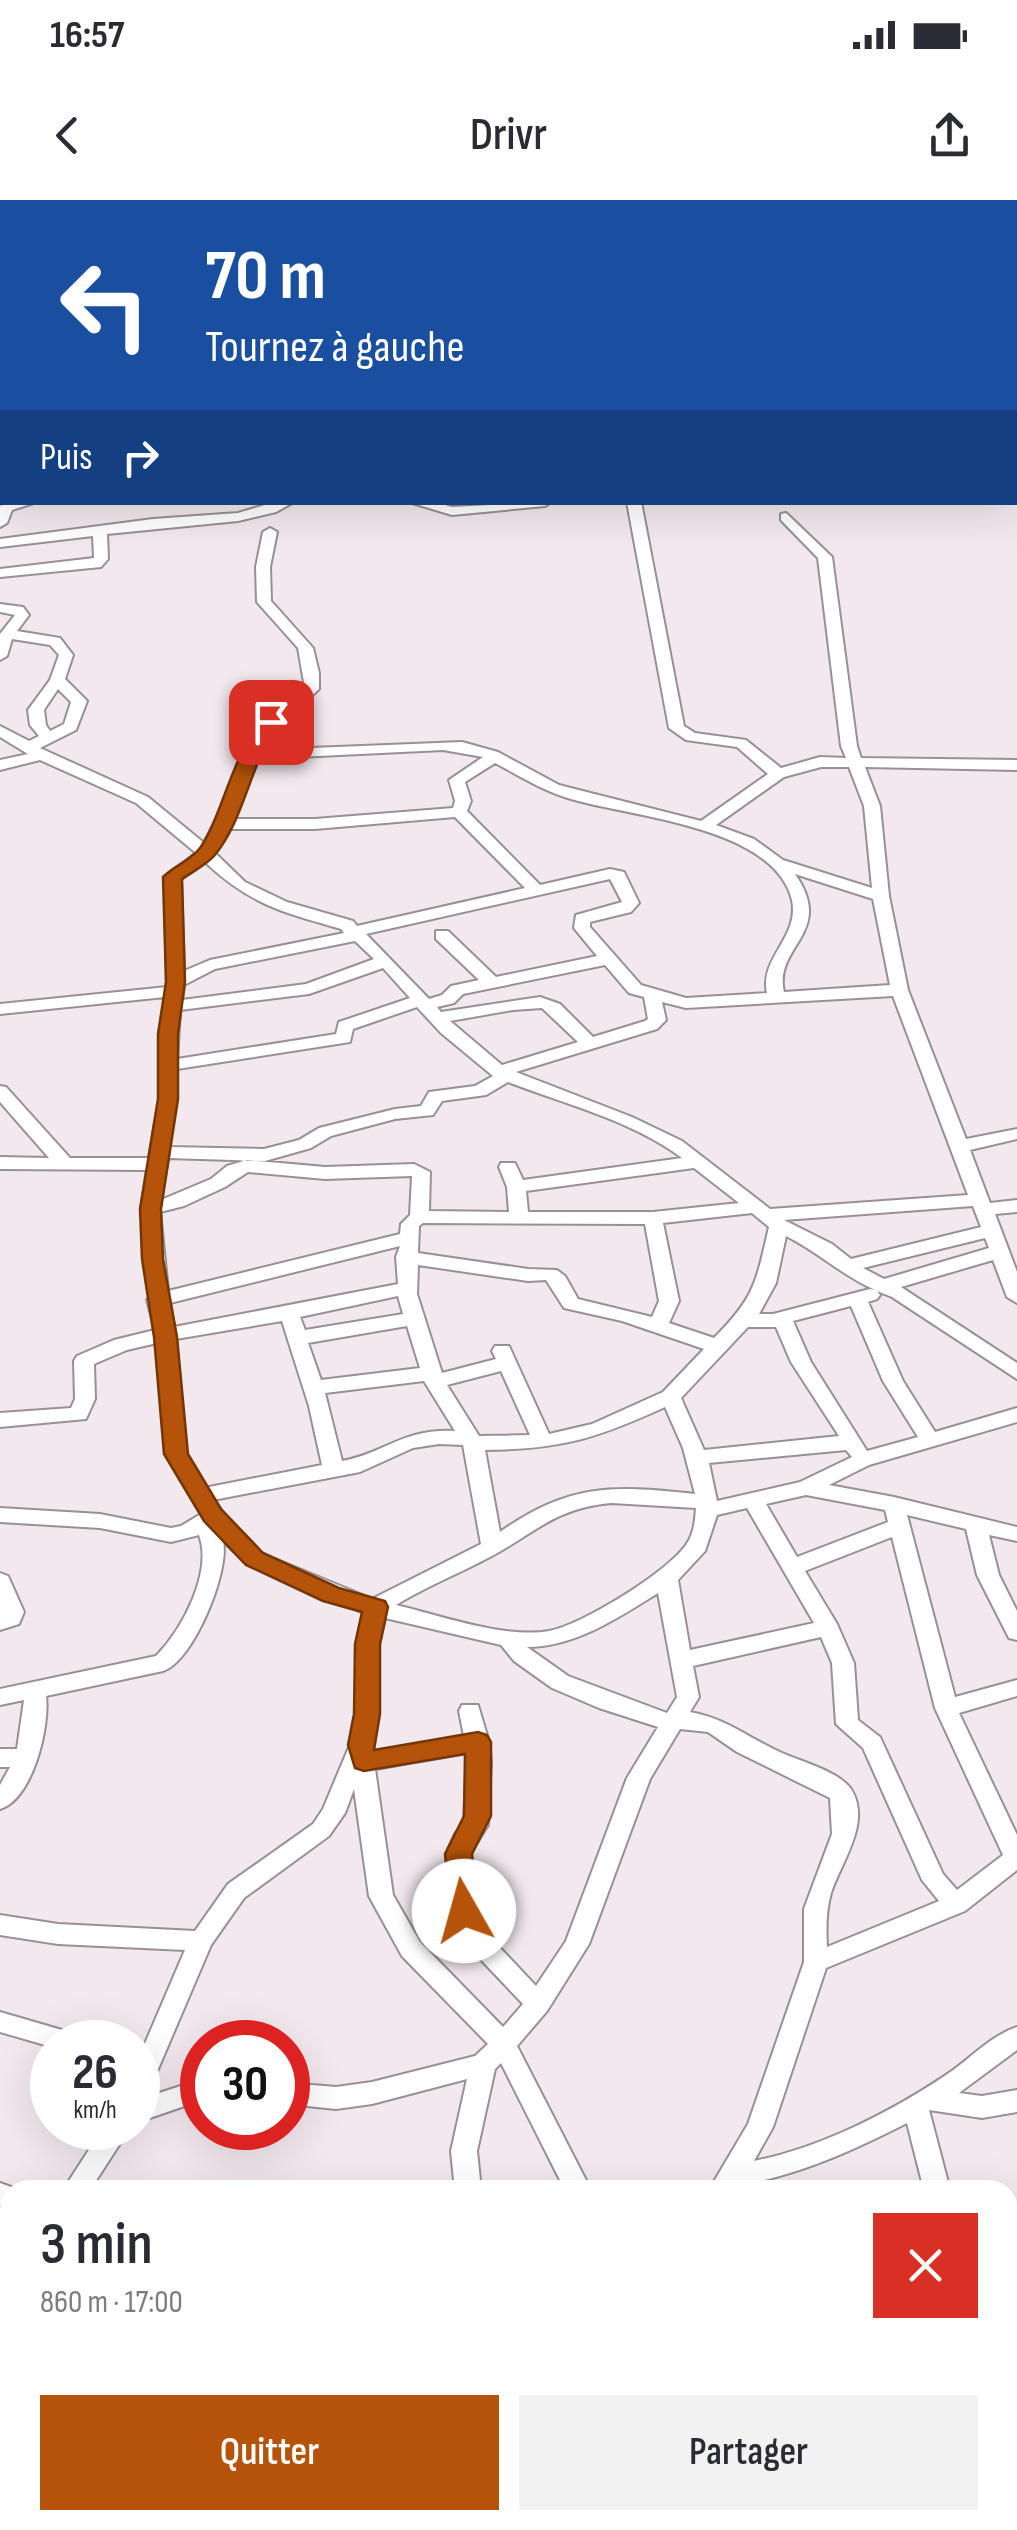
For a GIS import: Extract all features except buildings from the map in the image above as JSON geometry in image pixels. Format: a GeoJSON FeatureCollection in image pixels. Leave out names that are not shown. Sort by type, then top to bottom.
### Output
{"type":"FeatureCollection","features":[{"type":"Feature","properties":{"kind":"street"},"geometry":{"type":"LineString","coordinates":[[0,543],[154,523],[238,520],[280,505]]}},
{"type":"Feature","properties":{"kind":"street"},"geometry":{"type":"LineString","coordinates":[[427,505],[452,511],[513,505]]}},
{"type":"Feature","properties":{"kind":"street"},"geometry":{"type":"LineString","coordinates":[[635,505],[677,728],[690,737],[741,743],[778,774]]}},
{"type":"Feature","properties":{"kind":"street"},"geometry":{"type":"LineString","coordinates":[[786,517],[825,557],[854,761],[872,806],[881,896],[900,990],[981,1205],[1009,1262],[1017,1297]]}},
{"type":"Feature","properties":{"kind":"street"},"geometry":{"type":"LineString","coordinates":[[0,532],[30,540]]}},
{"type":"Feature","properties":{"kind":"street"},"geometry":{"type":"LineString","coordinates":[[0,573],[96,564],[101,559],[100,532]]}},
{"type":"Feature","properties":{"kind":"street"},"geometry":{"type":"LineString","coordinates":[[18,1692],[164,1664],[172,1657],[197,1607],[214,1556],[208,1520],[176,1454],[150,1209],[170,1066],[173,877],[207,853],[258,737],[312,689],[311,658],[306,647],[264,602],[270,532]]}},
{"type":"Feature","properties":{"kind":"street"},"geometry":{"type":"LineString","coordinates":[[0,562],[25,560],[30,540]]}},
{"type":"Feature","properties":{"kind":"street"},"geometry":{"type":"LineString","coordinates":[[0,608],[21,613],[0,656]]}},
{"type":"Feature","properties":{"kind":"street"},"geometry":{"type":"LineString","coordinates":[[8,634],[56,642],[66,655],[57,680],[36,710],[40,747]]}},
{"type":"Feature","properties":{"kind":"street"},"geometry":{"type":"LineString","coordinates":[[0,766],[72,727],[79,702],[57,680]]}},
{"type":"Feature","properties":{"kind":"street"},"geometry":{"type":"LineString","coordinates":[[0,731],[40,747],[142,800],[239,885],[281,906],[347,925],[428,1008],[502,1074],[626,1121],[676,1145],[766,1216],[888,1287],[1017,1372]]}},
{"type":"Feature","properties":{"kind":"street"},"geometry":{"type":"LineString","coordinates":[[250,755],[468,748],[494,756],[562,792],[704,826],[781,864],[881,896]]}},
{"type":"Feature","properties":{"kind":"street"},"geometry":{"type":"LineString","coordinates":[[459,812],[463,800],[457,780],[494,756]]}},
{"type":"Feature","properties":{"kind":"street"},"geometry":{"type":"LineString","coordinates":[[704,826],[778,774],[820,762],[1017,765]]}},
{"type":"Feature","properties":{"kind":"street"},"geometry":{"type":"LineString","coordinates":[[223,824],[316,824],[459,812]]}},
{"type":"Feature","properties":{"kind":"street"},"geometry":{"type":"LineString","coordinates":[[459,812],[538,892]]}},
{"type":"Feature","properties":{"kind":"street"},"geometry":{"type":"LineString","coordinates":[[776,996],[776,969],[803,926],[804,915],[799,893],[781,864]]}},
{"type":"Feature","properties":{"kind":"street"},"geometry":{"type":"LineString","coordinates":[[174,993],[210,966],[596,876],[618,875],[631,902],[625,908],[582,919],[581,923],[594,945],[634,988],[652,996],[686,1004],[900,990]]}},
{"type":"Feature","properties":{"kind":"street"},"geometry":{"type":"LineString","coordinates":[[442,935],[492,983]]}},
{"type":"Feature","properties":{"kind":"street"},"geometry":{"type":"LineString","coordinates":[[170,1066],[344,1038],[346,1026],[428,1008],[457,990],[608,959]]}},
{"type":"Feature","properties":{"kind":"street"},"geometry":{"type":"LineString","coordinates":[[0,1009],[174,993],[309,990],[386,961]]}},
{"type":"Feature","properties":{"kind":"street"},"geometry":{"type":"LineString","coordinates":[[0,1163],[65,1164],[284,1151],[326,1132],[394,1114],[427,1111],[436,1096],[480,1091],[502,1074],[655,1022],[652,996]]}},
{"type":"Feature","properties":{"kind":"street"},"geometry":{"type":"LineString","coordinates":[[428,1008],[489,1012],[531,999],[548,1004],[589,1043]]}},
{"type":"Feature","properties":{"kind":"street"},"geometry":{"type":"LineString","coordinates":[[0,1092],[65,1164]]}},
{"type":"Feature","properties":{"kind":"street"},"geometry":{"type":"LineString","coordinates":[[961,1146],[1017,1134]]}},
{"type":"Feature","properties":{"kind":"street"},"geometry":{"type":"LineString","coordinates":[[516,1187],[696,1162]]}},
{"type":"Feature","properties":{"kind":"street"},"geometry":{"type":"LineString","coordinates":[[150,1209],[178,1202],[247,1166],[325,1173],[414,1170],[421,1172],[419,1218]]}},
{"type":"Feature","properties":{"kind":"street"},"geometry":{"type":"LineString","coordinates":[[508,1167],[516,1187],[519,1218]]}},
{"type":"Feature","properties":{"kind":"street"},"geometry":{"type":"LineString","coordinates":[[492,1547],[472,1441],[433,1378],[407,1288],[410,1224],[419,1218],[766,1216],[1017,1206]]}},
{"type":"Feature","properties":{"kind":"street"},"geometry":{"type":"LineString","coordinates":[[198,1496],[360,1464],[408,1442],[439,1437],[543,1442],[597,1430],[670,1397],[751,1312],[766,1283],[766,1216]]}},
{"type":"Feature","properties":{"kind":"street"},"geometry":{"type":"LineString","coordinates":[[653,1218],[670,1301],[658,1326]]}},
{"type":"Feature","properties":{"kind":"street"},"geometry":{"type":"LineString","coordinates":[[846,1266],[992,1230]]}},
{"type":"Feature","properties":{"kind":"street"},"geometry":{"type":"LineString","coordinates":[[157,1300],[407,1248],[528,1276],[550,1274],[558,1280],[571,1304],[658,1326],[716,1346]]}},
{"type":"Feature","properties":{"kind":"street"},"geometry":{"type":"LineString","coordinates":[[740,1321],[780,1318],[888,1287],[1009,1262]]}},
{"type":"Feature","properties":{"kind":"street"},"geometry":{"type":"LineString","coordinates":[[0,1420],[79,1414],[85,1400],[85,1359],[122,1345],[407,1288]]}},
{"type":"Feature","properties":{"kind":"street"},"geometry":{"type":"LineString","coordinates":[[857,1298],[893,1382],[930,1440]]}},
{"type":"Feature","properties":{"kind":"street"},"geometry":{"type":"LineString","coordinates":[[289,1313],[333,1469]]}},
{"type":"Feature","properties":{"kind":"street"},"geometry":{"type":"LineString","coordinates":[[298,1338],[416,1318]]}},
{"type":"Feature","properties":{"kind":"street"},"geometry":{"type":"LineString","coordinates":[[780,1318],[801,1362],[857,1451]]}},
{"type":"Feature","properties":{"kind":"street"},"geometry":{"type":"LineString","coordinates":[[312,1388],[433,1378],[504,1357],[543,1442]]}},
{"type":"Feature","properties":{"kind":"street"},"geometry":{"type":"LineString","coordinates":[[208,1520],[254,1559],[331,1595],[508,1639],[552,1638],[610,1613],[668,1577],[703,1537],[706,1506],[700,1458],[670,1397]]}},
{"type":"Feature","properties":{"kind":"street"},"geometry":{"type":"LineString","coordinates":[[700,1458],[857,1451],[930,1440],[1017,1415]]}},
{"type":"Feature","properties":{"kind":"street"},"geometry":{"type":"LineString","coordinates":[[573,2180],[504,2044],[412,1949],[381,1896],[362,1753],[368,1644],[376,1607],[429,1574],[492,1547],[558,1506],[596,1496],[630,1495],[706,1506],[753,1500],[806,1488],[857,1451]]}},
{"type":"Feature","properties":{"kind":"street"},"geometry":{"type":"LineString","coordinates":[[806,1488],[897,1515],[1017,1534]]}},
{"type":"Feature","properties":{"kind":"street"},"geometry":{"type":"LineString","coordinates":[[753,1500],[843,1663],[847,1724],[872,1743],[934,1880],[956,1904]]}},
{"type":"Feature","properties":{"kind":"street"},"geometry":{"type":"LineString","coordinates":[[0,1515],[113,1522],[166,1535],[182,1534],[208,1520]]}},
{"type":"Feature","properties":{"kind":"street"},"geometry":{"type":"LineString","coordinates":[[792,1568],[897,1515]]}},
{"type":"Feature","properties":{"kind":"street"},"geometry":{"type":"LineString","coordinates":[[816,1962],[956,1904],[1016,1858],[946,1708],[897,1515]]}},
{"type":"Feature","properties":{"kind":"street"},"geometry":{"type":"LineString","coordinates":[[976,1525],[988,1574],[1017,1632]]}},
{"type":"Feature","properties":{"kind":"street"},"geometry":{"type":"LineString","coordinates":[[310,2096],[336,2098],[372,2093],[483,2064],[538,2004],[577,1944],[638,1778],[688,1697],[668,1577]]}},
{"type":"Feature","properties":{"kind":"street"},"geometry":{"type":"LineString","coordinates":[[0,1581],[13,1612],[11,1618],[0,1622]]}},
{"type":"Feature","properties":{"kind":"street"},"geometry":{"type":"LineString","coordinates":[[682,1660],[827,1628]]}},
{"type":"Feature","properties":{"kind":"street"},"geometry":{"type":"LineString","coordinates":[[508,1639],[530,1665],[602,1700],[676,1721],[714,1725],[758,1753],[825,1782],[841,1794],[847,1826],[844,1844],[821,1888],[813,1922],[816,1962],[760,2127],[729,2180]]}},
{"type":"Feature","properties":{"kind":"street"},"geometry":{"type":"LineString","coordinates":[[0,1675],[18,1692],[38,1702],[18,1781],[0,1800]]}},
{"type":"Feature","properties":{"kind":"street"},"geometry":{"type":"LineString","coordinates":[[946,1708],[1017,1688]]}},
{"type":"Feature","properties":{"kind":"street"},"geometry":{"type":"LineString","coordinates":[[470,1710],[478,1742],[478,1816],[458,1854],[464,1911],[478,1940],[538,2004]]}},
{"type":"Feature","properties":{"kind":"street"},"geometry":{"type":"LineString","coordinates":[[362,1753],[478,1742]]}},
{"type":"Feature","properties":{"kind":"street"},"geometry":{"type":"LineString","coordinates":[[160,2024],[201,1941],[236,1890],[321,1830],[333,1814],[362,1753]]}},
{"type":"Feature","properties":{"kind":"street"},"geometry":{"type":"LineString","coordinates":[[0,1758],[25,1758]]}},
{"type":"Feature","properties":{"kind":"street"},"geometry":{"type":"LineString","coordinates":[[0,1925],[58,1934],[201,1941]]}},
{"type":"Feature","properties":{"kind":"street"},"geometry":{"type":"LineString","coordinates":[[0,2022],[30,2031]]}},
{"type":"Feature","properties":{"kind":"street"},"geometry":{"type":"LineString","coordinates":[[735,2180],[796,2162],[920,2101],[1017,2038]]}},
{"type":"Feature","properties":{"kind":"street"},"geometry":{"type":"LineString","coordinates":[[467,2180],[464,2150],[483,2064]]}},
{"type":"Feature","properties":{"kind":"street"},"geometry":{"type":"LineString","coordinates":[[920,2101],[982,2108],[1017,2101]]}},
{"type":"Feature","properties":{"kind":"street"},"geometry":{"type":"LineString","coordinates":[[920,2101],[935,2180]]}},
{"type":"Feature","properties":{"kind":"street"},"geometry":{"type":"LineString","coordinates":[[83,2180],[102,2150]]}},
{"type":"Feature","properties":{"kind":"route"},"geometry":{"type":"LineString","coordinates":[[271,722],[258,737],[232,804],[207,853],[173,877],[176,982],[168,1034],[168,1099],[150,1209],[152,1259],[166,1337],[176,1454],[212,1515],[254,1559],[331,1595],[376,1607],[365,1678],[367,1714],[360,1745],[364,1762],[478,1742],[478,1816],[458,1854],[464,1911]]}}]}
